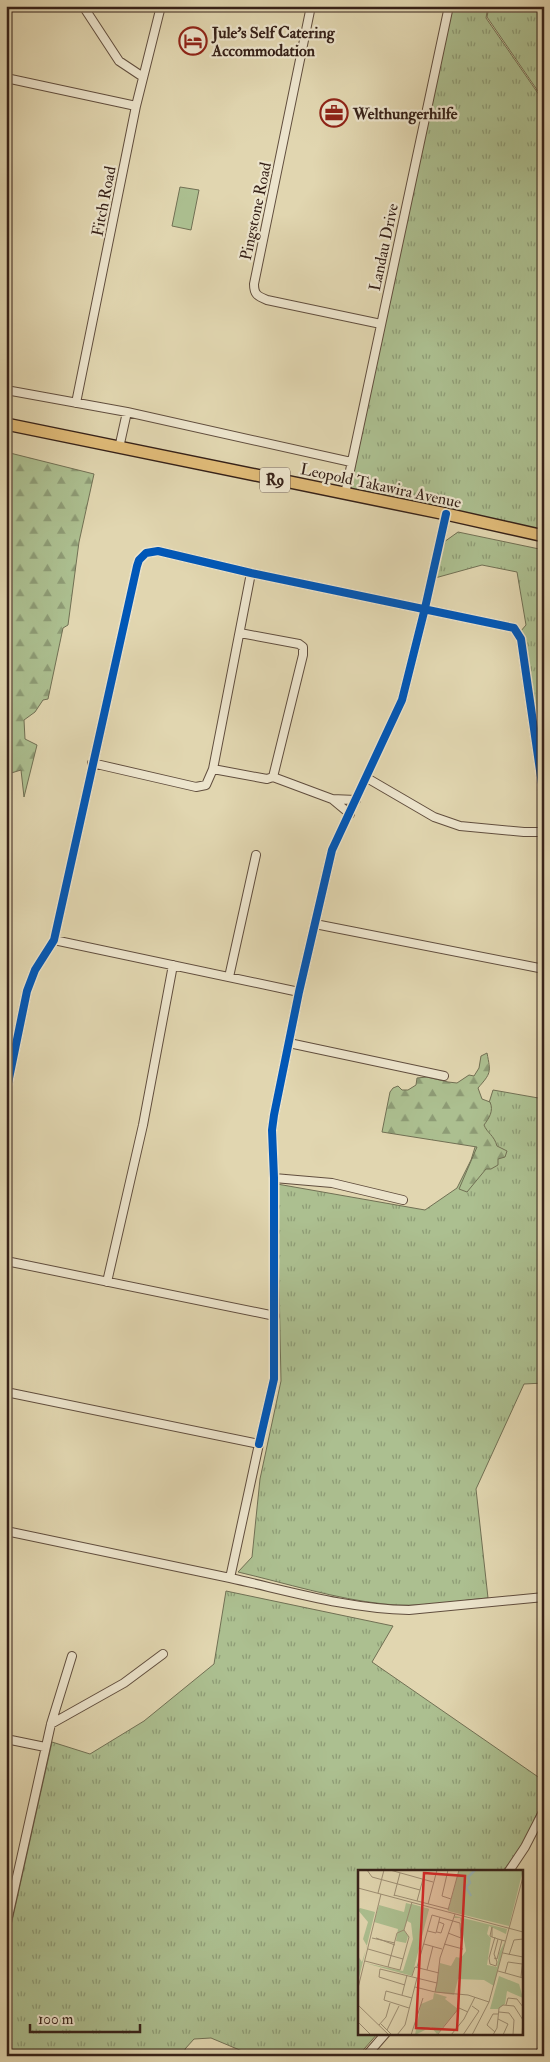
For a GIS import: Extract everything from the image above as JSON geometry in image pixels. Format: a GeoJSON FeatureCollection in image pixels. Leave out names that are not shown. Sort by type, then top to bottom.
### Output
{"type":"FeatureCollection","features":[{"type":"Feature","properties":{"kind":"highway","name":"Leopold Takawira Avenue"},"geometry":{"type":"LineString","coordinates":[[6,424],[446,514],[544,536]]}},
{"type":"Feature","properties":{"kind":"street"},"geometry":{"type":"LineString","coordinates":[[83,6],[119,60],[143,77]]}},
{"type":"Feature","properties":{"kind":"street","name":"Fitch Road"},"geometry":{"type":"LineString","coordinates":[[76,403],[136,106],[161,6]]}},
{"type":"Feature","properties":{"kind":"street","name":"Pingstone Road"},"geometry":{"type":"LineString","coordinates":[[311,6],[254,291],[256,295],[267,300],[381,324]]}},
{"type":"Feature","properties":{"kind":"street","name":"Landau Drive"},"geometry":{"type":"LineString","coordinates":[[345,494],[449,6]]}},
{"type":"Feature","properties":{"kind":"street"},"geometry":{"type":"LineString","coordinates":[[6,78],[136,106]]}},
{"type":"Feature","properties":{"kind":"street"},"geometry":{"type":"LineString","coordinates":[[6,390],[127,412],[351,462]]}},
{"type":"Feature","properties":{"kind":"street"},"geometry":{"type":"LineString","coordinates":[[120,448],[127,412]]}},
{"type":"Feature","properties":{"kind":"street"},"geometry":{"type":"LineString","coordinates":[[230,1578],[274,1379],[273,1121],[299,992],[332,850],[402,700],[446,514]]}},
{"type":"Feature","properties":{"kind":"street"},"geometry":{"type":"LineString","coordinates":[[6,1093],[27,991],[35,970],[54,940],[92,763],[139,560],[146,552],[158,551],[251,573],[514,628],[520,634],[544,798]]}},
{"type":"Feature","properties":{"kind":"street"},"geometry":{"type":"LineString","coordinates":[[92,763],[196,787],[206,786],[213,769],[251,573]]}},
{"type":"Feature","properties":{"kind":"street"},"geometry":{"type":"LineString","coordinates":[[240,633],[299,644],[304,650],[273,777]]}},
{"type":"Feature","properties":{"kind":"street"},"geometry":{"type":"LineString","coordinates":[[213,769],[267,779],[273,777],[332,799],[356,800]]}},
{"type":"Feature","properties":{"kind":"street"},"geometry":{"type":"LineString","coordinates":[[367,778],[434,817],[460,826],[524,832],[544,830]]}},
{"type":"Feature","properties":{"kind":"street"},"geometry":{"type":"LineString","coordinates":[[332,799],[350,814]]}},
{"type":"Feature","properties":{"kind":"street"},"geometry":{"type":"LineString","coordinates":[[229,977],[256,855]]}},
{"type":"Feature","properties":{"kind":"street"},"geometry":{"type":"LineString","coordinates":[[315,924],[544,969]]}},
{"type":"Feature","properties":{"kind":"street"},"geometry":{"type":"LineString","coordinates":[[54,940],[299,992]]}},
{"type":"Feature","properties":{"kind":"street"},"geometry":{"type":"LineString","coordinates":[[107,1282],[143,1125],[173,965]]}},
{"type":"Feature","properties":{"kind":"street"},"geometry":{"type":"LineString","coordinates":[[289,1043],[444,1076]]}},
{"type":"Feature","properties":{"kind":"street"},"geometry":{"type":"LineString","coordinates":[[274,1178],[332,1183],[403,1200]]}},
{"type":"Feature","properties":{"kind":"street"},"geometry":{"type":"LineString","coordinates":[[6,1261],[275,1316]]}},
{"type":"Feature","properties":{"kind":"street"},"geometry":{"type":"LineString","coordinates":[[6,1392],[259,1444]]}},
{"type":"Feature","properties":{"kind":"street"},"geometry":{"type":"LineString","coordinates":[[6,1531],[364,1607],[388,1610],[409,1610],[544,1597]]}},
{"type":"Feature","properties":{"kind":"street"},"geometry":{"type":"LineString","coordinates":[[51,1724],[124,1682],[163,1654]]}},
{"type":"Feature","properties":{"kind":"street"},"geometry":{"type":"LineString","coordinates":[[6,1926],[45,1747],[72,1656]]}},
{"type":"Feature","properties":{"kind":"street"},"geometry":{"type":"LineString","coordinates":[[6,1739],[45,1747]]}},
{"type":"Feature","properties":{"kind":"street"},"geometry":{"type":"LineString","coordinates":[[509,1870],[526,1847],[544,1810]]}},
{"type":"Feature","properties":{"kind":"street"},"geometry":{"type":"LineString","coordinates":[[366,2056],[385,2034]]}},
{"type":"Feature","properties":{"kind":"street"},"geometry":{"type":"LineString","coordinates":[[537,2056],[544,2048]]}},
{"type":"Feature","properties":{"kind":"green space"},"geometry":{"type":"Polygon","coordinates":[[[451,6],[488,6],[486,18],[544,102],[544,532],[350,490],[451,6]]]}},
{"type":"Feature","properties":{"kind":"green space"},"geometry":{"type":"Polygon","coordinates":[[[489,6],[544,6],[544,100],[487,17],[489,6]]]}},
{"type":"Feature","properties":{"kind":"green space"},"geometry":{"type":"Polygon","coordinates":[[[180,187],[199,190],[191,230],[172,226],[180,187]]]}},
{"type":"Feature","properties":{"kind":"green space"},"geometry":{"type":"Polygon","coordinates":[[[6,452],[94,474],[79,542],[68,625],[63,628],[48,699],[43,700],[35,712],[24,720],[25,739],[37,745],[24,797],[21,770],[6,776],[6,452]]]}},
{"type":"Feature","properties":{"kind":"green space"},"geometry":{"type":"Polygon","coordinates":[[[458,532],[544,550],[544,786],[520,632],[526,625],[517,572],[482,565],[435,578],[444,542],[458,532]]]}},
{"type":"Feature","properties":{"kind":"green space"},"geometry":{"type":"Polygon","coordinates":[[[487,1053],[489,1072],[478,1088],[482,1099],[490,1102],[491,1105],[488,1120],[484,1125],[497,1146],[507,1151],[505,1157],[498,1159],[498,1165],[491,1169],[486,1169],[467,1192],[459,1189],[477,1147],[382,1132],[390,1092],[393,1088],[398,1086],[402,1090],[408,1090],[416,1085],[417,1078],[427,1077],[457,1083],[469,1075],[474,1076],[479,1068],[481,1056],[487,1053]]]}},
{"type":"Feature","properties":{"kind":"green space"},"geometry":{"type":"Polygon","coordinates":[[[493,1090],[544,1099],[544,1383],[524,1384],[476,1489],[488,1598],[423,1605],[384,1604],[329,1595],[238,1572],[252,1557],[260,1479],[281,1381],[277,1184],[425,1210],[457,1188],[471,1160],[493,1090]]]}},
{"type":"Feature","properties":{"kind":"green space"},"geometry":{"type":"Polygon","coordinates":[[[226,1591],[393,1626],[372,1662],[544,1781],[544,1799],[522,1846],[504,1870],[358,1870],[358,2034],[377,2034],[358,2056],[254,2056],[211,2038],[194,2039],[185,2049],[186,2056],[6,2056],[6,1948],[52,1742],[90,1754],[144,1721],[214,1664],[226,1591]]]}},
{"type":"Feature","properties":{"kind":"cycle path"},"geometry":{"type":"LineString","coordinates":[[259,1444],[274,1379],[274,1178],[272,1130],[274,1115],[299,992],[332,850],[402,700],[446,514]]}},
{"type":"Feature","properties":{"kind":"cycle path"},"geometry":{"type":"LineString","coordinates":[[6,1093],[27,991],[35,970],[54,940],[137,566],[139,560],[146,553],[158,551],[251,573],[514,628],[521,639],[544,798]]}},
{"type":"Feature","properties":{"kind":"place","name":"Jule's Self Catering Accommodation"},"geometry":{"type":"Point","coordinates":[193,41]}},
{"type":"Feature","properties":{"kind":"place","name":"Welthungerhilfe"},"geometry":{"type":"Point","coordinates":[334,113]}}]}
